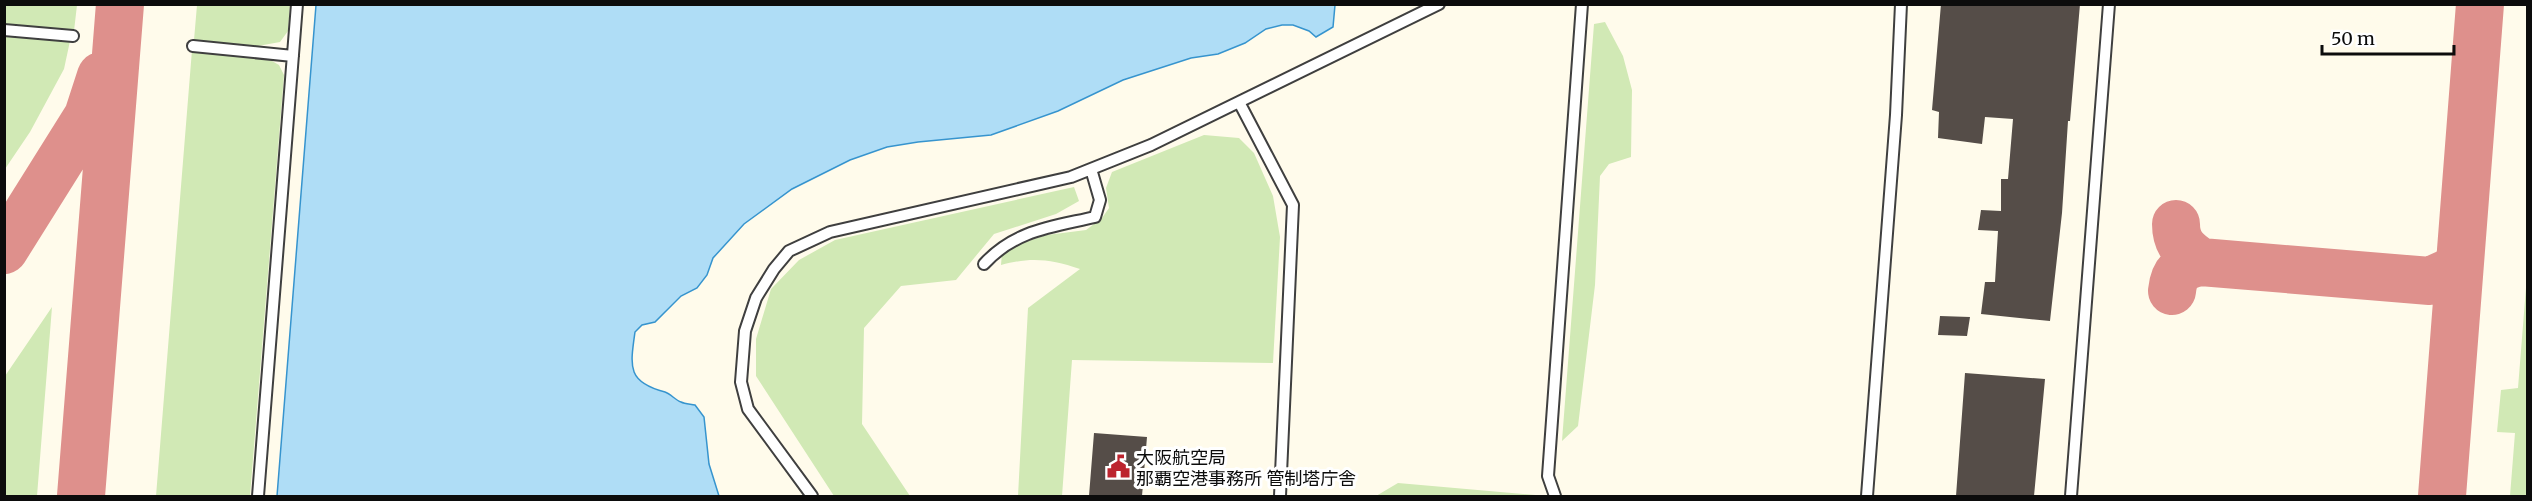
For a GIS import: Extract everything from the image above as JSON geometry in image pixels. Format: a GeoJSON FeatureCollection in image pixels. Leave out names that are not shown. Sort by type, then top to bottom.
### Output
{"type":"FeatureCollection","features":[{"type":"Feature","properties":{"kind":"lane"},"geometry":{"type":"LineString","coordinates":[[258,496],[297,4]]}},
{"type":"Feature","properties":{"kind":"lane"},"geometry":{"type":"LineString","coordinates":[[812,496],[748,409],[741,382],[745,331],[756,298],[774,269],[789,251],[830,232],[1071,177],[1151,145],[1439,4]]}},
{"type":"Feature","properties":{"kind":"lane"},"geometry":{"type":"LineString","coordinates":[[1555,496],[1548,476],[1582,4]]}},
{"type":"Feature","properties":{"kind":"lane"},"geometry":{"type":"LineString","coordinates":[[1867,496],[1896,115],[1901,4]]}},
{"type":"Feature","properties":{"kind":"lane"},"geometry":{"type":"LineString","coordinates":[[2071,496],[2109,4]]}},
{"type":"Feature","properties":{"kind":"lane"},"geometry":{"type":"LineString","coordinates":[[4,30],[73,36]]}},
{"type":"Feature","properties":{"kind":"lane"},"geometry":{"type":"LineString","coordinates":[[193,46],[293,56]]}},
{"type":"Feature","properties":{"kind":"lane"},"geometry":{"type":"LineString","coordinates":[[1239,102],[1293,205],[1280,496]]}},
{"type":"Feature","properties":{"kind":"lane"},"geometry":{"type":"LineString","coordinates":[[984,264],[997,250],[1024,233],[1095,217],[1100,200],[1091,169]]}},
{"type":"Feature","properties":{"kind":"green space"},"geometry":{"type":"Polygon","coordinates":[[[4,5],[77,5],[74,31],[5,26],[4,5]]]}},
{"type":"Feature","properties":{"kind":"green space"},"geometry":{"type":"Polygon","coordinates":[[[197,5],[290,5],[288,31],[280,42],[258,46],[194,40],[197,5]]]}},
{"type":"Feature","properties":{"kind":"green space"},"geometry":{"type":"Polygon","coordinates":[[[1605,22],[1623,56],[1632,90],[1631,157],[1609,164],[1600,176],[1595,285],[1578,426],[1562,441],[1594,24],[1605,22]]]}},
{"type":"Feature","properties":{"kind":"green space"},"geometry":{"type":"Polygon","coordinates":[[[5,36],[70,41],[64,69],[30,132],[5,169],[5,36]]]}},
{"type":"Feature","properties":{"kind":"green space"},"geometry":{"type":"Polygon","coordinates":[[[192,50],[265,57],[279,65],[284,75],[250,496],[156,496],[192,50]]]}},
{"type":"Feature","properties":{"kind":"green space"},"geometry":{"type":"Polygon","coordinates":[[[1204,135],[1239,138],[1254,153],[1273,196],[1280,237],[1273,363],[1072,360],[1062,496],[1018,496],[1028,308],[1080,269],[1040,260],[1001,265],[1002,253],[1019,244],[1047,235],[1086,230],[1102,218],[1109,208],[1106,188],[1112,172],[1204,135]]]}},
{"type":"Feature","properties":{"kind":"green space"},"geometry":{"type":"Polygon","coordinates":[[[1074,187],[1079,201],[1056,214],[994,234],[956,280],[901,286],[864,328],[862,424],[910,496],[834,496],[756,376],[756,339],[771,289],[799,260],[835,240],[1074,187]]]}},
{"type":"Feature","properties":{"kind":"green space"},"geometry":{"type":"Polygon","coordinates":[[[2527,275],[2527,496],[2510,496],[2515,433],[2497,432],[2501,390],[2518,388],[2527,275]]]}},
{"type":"Feature","properties":{"kind":"green space"},"geometry":{"type":"Polygon","coordinates":[[[52,307],[37,496],[5,496],[5,376],[52,307]]]}},
{"type":"Feature","properties":{"kind":"green space"},"geometry":{"type":"Polygon","coordinates":[[[1398,483],[1547,496],[1376,496],[1398,483]]]}},
{"type":"Feature","properties":{"kind":"water"},"geometry":{"type":"Polygon","coordinates":[[[316,4],[1335,5],[1333,27],[1316,37],[1309,31],[1293,25],[1266,29],[1245,43],[1218,54],[1191,58],[1123,80],[1058,111],[991,135],[887,147],[850,160],[792,189],[744,224],[713,258],[707,275],[697,288],[681,296],[655,322],[642,325],[635,332],[632,355],[632,364],[637,378],[681,402],[695,405],[704,417],[709,464],[719,496],[277,496],[316,4]]]}},
{"type":"Feature","properties":{"kind":"building"},"geometry":{"type":"Polygon","coordinates":[[[1941,4],[2080,4],[2050,321],[1981,314],[1985,282],[1995,282],[1998,231],[1978,230],[1981,210],[2001,211],[2001,179],[2008,179],[2013,119],[1985,117],[1982,144],[1938,138],[1939,112],[1932,110],[1941,4]]]}},
{"type":"Feature","properties":{"kind":"building"},"geometry":{"type":"Polygon","coordinates":[[[1940,316],[1970,317],[1967,336],[1938,335],[1940,316]]]}},
{"type":"Feature","properties":{"kind":"building"},"geometry":{"type":"Polygon","coordinates":[[[1965,373],[2045,379],[2034,496],[1956,496],[1965,373]]]}},
{"type":"Feature","properties":{"kind":"building","name":"大阪航空局 那覇空港事務所 管制塔庁舎"},"geometry":{"type":"Polygon","coordinates":[[[1094,433],[1147,437],[1142,496],[1089,496],[1094,433]]]}},
{"type":"Feature","properties":{"kind":"taxiway"},"geometry":{"type":"LineString","coordinates":[[81,496],[120,4]]}},
{"type":"Feature","properties":{"kind":"taxiway"},"geometry":{"type":"LineString","coordinates":[[2442,496],[2480,4]]}},
{"type":"Feature","properties":{"kind":"taxiway"},"geometry":{"type":"LineString","coordinates":[[4,250],[88,116],[101,76]]}},
{"type":"Feature","properties":{"kind":"taxiway"},"geometry":{"type":"LineString","coordinates":[[2176,224],[2176,231],[2183,247],[2201,262]]}},
{"type":"Feature","properties":{"kind":"taxiway"},"geometry":{"type":"LineString","coordinates":[[2172,291],[2180,270],[2201,262],[2430,281],[2452,271],[2460,260]]}},
{"type":"Feature","properties":{"kind":"place","name":"大阪航空局 那覇空港事務所 管制塔庁舎"},"geometry":{"type":"Point","coordinates":[1118,467]}}]}
